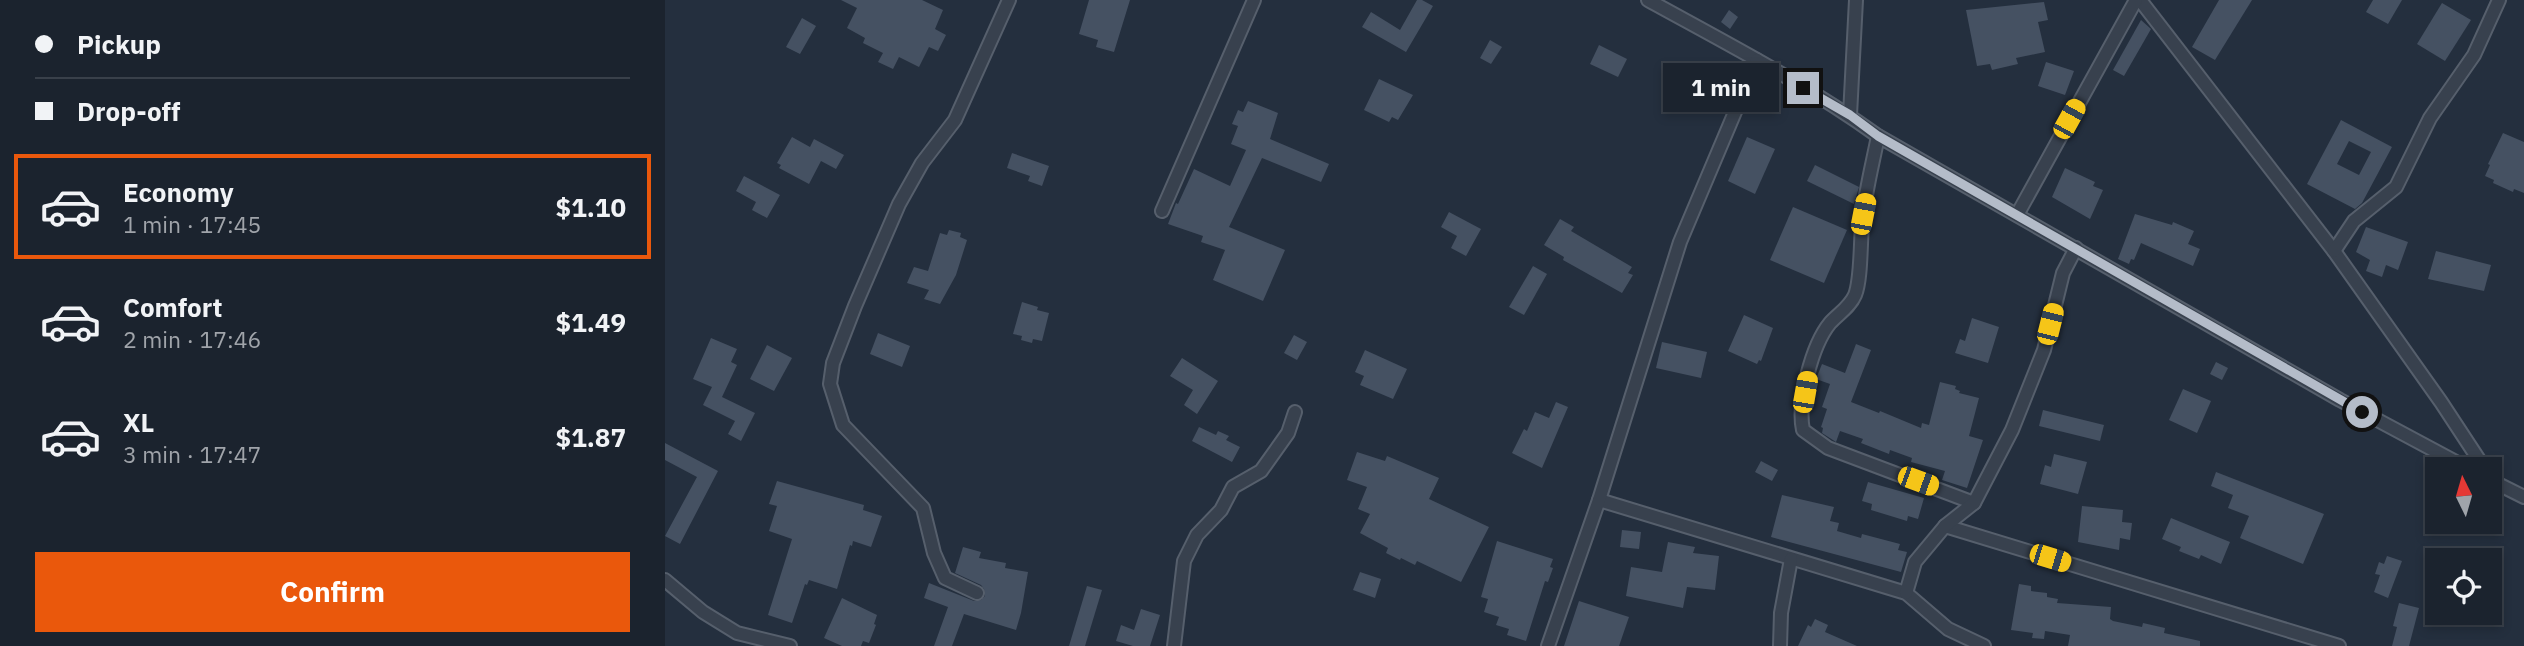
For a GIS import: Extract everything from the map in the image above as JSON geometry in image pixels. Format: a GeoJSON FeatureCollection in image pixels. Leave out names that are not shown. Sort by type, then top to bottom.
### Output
{"type":"FeatureCollection","features":[{"type":"Feature","properties":{"kind":"street"},"geometry":{"type":"LineString","coordinates":[[977,593],[945,578],[934,553],[923,508],[842,425],[830,384],[833,363],[899,204],[922,163],[955,120],[1009,0]]}},
{"type":"Feature","properties":{"kind":"street"},"geometry":{"type":"LineString","coordinates":[[1162,211],[1254,0]]}},
{"type":"Feature","properties":{"kind":"street"},"geometry":{"type":"LineString","coordinates":[[1649,0],[1850,115],[1878,136],[2340,400],[2447,457]]}},
{"type":"Feature","properties":{"kind":"street"},"geometry":{"type":"LineString","coordinates":[[1850,115],[1856,0]]}},
{"type":"Feature","properties":{"kind":"street"},"geometry":{"type":"LineString","coordinates":[[2017,215],[2138,0],[2334,251],[2477,457]]}},
{"type":"Feature","properties":{"kind":"street"},"geometry":{"type":"LineString","coordinates":[[2334,251],[2354,221],[2396,187],[2430,118],[2473,55],[2499,0]]}},
{"type":"Feature","properties":{"kind":"street"},"geometry":{"type":"LineString","coordinates":[[1548,646],[1599,500],[1680,242],[1757,60]]}},
{"type":"Feature","properties":{"kind":"street"},"geometry":{"type":"LineString","coordinates":[[1878,136],[1863,214],[1856,294],[1830,323],[1819,341],[1810,365],[1800,418],[1803,430],[1828,448],[1974,503]]}},
{"type":"Feature","properties":{"kind":"street"},"geometry":{"type":"LineString","coordinates":[[1906,593],[1915,562],[1945,526],[1974,503],[2013,430],[2044,350],[2063,273],[2076,248]]}},
{"type":"Feature","properties":{"kind":"street"},"geometry":{"type":"LineString","coordinates":[[1174,646],[1184,561],[1196,535],[1221,510],[1233,487],[1261,471],[1288,433],[1295,412]]}},
{"type":"Feature","properties":{"kind":"street"},"geometry":{"type":"LineString","coordinates":[[2503,486],[2524,497]]}},
{"type":"Feature","properties":{"kind":"street"},"geometry":{"type":"LineString","coordinates":[[1599,500],[1906,593],[1948,629],[1985,646]]}},
{"type":"Feature","properties":{"kind":"street"},"geometry":{"type":"LineString","coordinates":[[1945,526],[2339,646]]}},
{"type":"Feature","properties":{"kind":"street"},"geometry":{"type":"LineString","coordinates":[[1780,646],[1781,613],[1791,559]]}},
{"type":"Feature","properties":{"kind":"street"},"geometry":{"type":"LineString","coordinates":[[665,580],[703,612],[737,633],[790,646]]}},
{"type":"Feature","properties":{"kind":"building"},"geometry":{"type":"Polygon","coordinates":[[[841,0],[922,0],[943,10],[935,29],[946,35],[938,51],[929,47],[919,67],[899,57],[893,69],[878,62],[883,53],[863,43],[865,38],[847,28],[857,8],[841,0]]]}},
{"type":"Feature","properties":{"kind":"building"},"geometry":{"type":"Polygon","coordinates":[[[1089,0],[1130,0],[1114,52],[1096,47],[1098,40],[1079,34],[1089,0]]]}},
{"type":"Feature","properties":{"kind":"building"},"geometry":{"type":"Polygon","coordinates":[[[1417,0],[1433,6],[1406,52],[1362,27],[1371,12],[1400,30],[1417,0]]]}},
{"type":"Feature","properties":{"kind":"building"},"geometry":{"type":"Polygon","coordinates":[[[2219,0],[2252,0],[2215,60],[2192,47],[2219,0]]]}},
{"type":"Feature","properties":{"kind":"building"},"geometry":{"type":"Polygon","coordinates":[[[2373,0],[2402,0],[2388,24],[2366,12],[2373,0]]]}},
{"type":"Feature","properties":{"kind":"building"},"geometry":{"type":"Polygon","coordinates":[[[2044,2],[2048,20],[2038,22],[2045,52],[2016,58],[2018,64],[1992,70],[1990,64],[1977,66],[1966,10],[2044,2]]]}},
{"type":"Feature","properties":{"kind":"building"},"geometry":{"type":"Polygon","coordinates":[[[2442,3],[2471,20],[2445,61],[2417,44],[2442,3]]]}},
{"type":"Feature","properties":{"kind":"building"},"geometry":{"type":"Polygon","coordinates":[[[1729,10],[1738,17],[1730,29],[1721,22],[1729,10]]]}},
{"type":"Feature","properties":{"kind":"building"},"geometry":{"type":"Polygon","coordinates":[[[802,18],[816,26],[800,54],[786,47],[802,18]]]}},
{"type":"Feature","properties":{"kind":"building"},"geometry":{"type":"Polygon","coordinates":[[[2141,20],[2151,29],[2124,76],[2113,70],[2141,20]]]}},
{"type":"Feature","properties":{"kind":"building"},"geometry":{"type":"Polygon","coordinates":[[[1490,40],[1502,47],[1491,64],[1480,58],[1490,40]]]}},
{"type":"Feature","properties":{"kind":"building"},"geometry":{"type":"Polygon","coordinates":[[[1599,45],[1627,59],[1618,77],[1590,64],[1599,45]]]}},
{"type":"Feature","properties":{"kind":"building"},"geometry":{"type":"Polygon","coordinates":[[[2046,62],[2074,71],[2065,95],[2038,86],[2046,62]]]}},
{"type":"Feature","properties":{"kind":"building"},"geometry":{"type":"Polygon","coordinates":[[[1379,79],[1413,95],[1398,120],[1392,117],[1389,122],[1364,110],[1379,79]]]}},
{"type":"Feature","properties":{"kind":"building"},"geometry":{"type":"Polygon","coordinates":[[[1248,101],[1278,113],[1270,139],[1329,164],[1321,182],[1262,158],[1229,227],[1285,250],[1263,301],[1213,280],[1225,250],[1201,242],[1203,236],[1168,224],[1194,169],[1230,186],[1246,150],[1231,144],[1238,126],[1232,124],[1238,110],[1243,112],[1248,101]]]}},
{"type":"Feature","properties":{"kind":"building"},"geometry":{"type":"Polygon","coordinates":[[[2341,120],[2392,147],[2362,203],[2355,209],[2307,184],[2341,120]],[[2349,141],[2337,164],[2359,175],[2371,152],[2349,141]]]}},
{"type":"Feature","properties":{"kind":"building"},"geometry":{"type":"Polygon","coordinates":[[[2503,133],[2524,142],[2524,193],[2514,189],[2513,192],[2493,183],[2494,180],[2485,176],[2503,133]]]}},
{"type":"Feature","properties":{"kind":"building"},"geometry":{"type":"Polygon","coordinates":[[[792,137],[810,147],[814,139],[844,155],[836,169],[821,161],[809,184],[779,168],[781,165],[777,163],[792,137]]]}},
{"type":"Feature","properties":{"kind":"building"},"geometry":{"type":"Polygon","coordinates":[[[1747,137],[1775,149],[1755,194],[1728,181],[1747,137]]]}},
{"type":"Feature","properties":{"kind":"building"},"geometry":{"type":"Polygon","coordinates":[[[1012,153],[1049,166],[1042,186],[1028,181],[1030,176],[1007,168],[1012,153]]]}},
{"type":"Feature","properties":{"kind":"building"},"geometry":{"type":"Polygon","coordinates":[[[1815,165],[1859,187],[1854,204],[1807,181],[1815,165]]]}},
{"type":"Feature","properties":{"kind":"building"},"geometry":{"type":"Polygon","coordinates":[[[2065,168],[2095,182],[2093,186],[2103,190],[2090,219],[2052,197],[2065,168]]]}},
{"type":"Feature","properties":{"kind":"building"},"geometry":{"type":"Polygon","coordinates":[[[744,176],[780,195],[767,218],[752,210],[756,202],[736,191],[744,176]]]}},
{"type":"Feature","properties":{"kind":"building"},"geometry":{"type":"Polygon","coordinates":[[[1793,207],[1847,230],[1824,283],[1770,260],[1793,207]]]}},
{"type":"Feature","properties":{"kind":"building"},"geometry":{"type":"Polygon","coordinates":[[[1449,212],[1481,229],[1466,256],[1451,248],[1457,236],[1441,227],[1449,212]]]}},
{"type":"Feature","properties":{"kind":"building"},"geometry":{"type":"Polygon","coordinates":[[[2135,214],[2172,225],[2173,222],[2194,231],[2188,244],[2200,249],[2193,266],[2141,243],[2134,260],[2131,259],[2129,264],[2118,259],[2135,214]]]}},
{"type":"Feature","properties":{"kind":"building"},"geometry":{"type":"Polygon","coordinates":[[[1560,219],[1574,227],[1571,231],[1632,267],[1628,273],[1633,275],[1622,293],[1563,260],[1564,257],[1544,245],[1560,219]]]}},
{"type":"Feature","properties":{"kind":"building"},"geometry":{"type":"Polygon","coordinates":[[[2366,227],[2408,242],[2398,270],[2386,265],[2382,277],[2366,271],[2370,260],[2356,252],[2366,227]]]}},
{"type":"Feature","properties":{"kind":"building"},"geometry":{"type":"Polygon","coordinates":[[[949,230],[961,233],[960,237],[967,240],[956,275],[940,304],[924,299],[929,290],[907,283],[914,267],[928,271],[940,233],[947,235],[949,230]]]}},
{"type":"Feature","properties":{"kind":"building"},"geometry":{"type":"Polygon","coordinates":[[[2436,251],[2491,265],[2484,291],[2428,279],[2436,251]]]}},
{"type":"Feature","properties":{"kind":"building"},"geometry":{"type":"Polygon","coordinates":[[[1533,266],[1547,274],[1524,315],[1509,307],[1533,266]]]}},
{"type":"Feature","properties":{"kind":"building"},"geometry":{"type":"Polygon","coordinates":[[[1022,302],[1049,313],[1042,341],[1033,339],[1032,343],[1013,334],[1022,302]]]}},
{"type":"Feature","properties":{"kind":"building"},"geometry":{"type":"Polygon","coordinates":[[[1744,315],[1773,328],[1761,361],[1757,364],[1728,351],[1744,315]]]}},
{"type":"Feature","properties":{"kind":"building"},"geometry":{"type":"Polygon","coordinates":[[[1972,318],[1999,327],[1988,363],[1955,353],[1960,339],[1965,341],[1972,318]]]}},
{"type":"Feature","properties":{"kind":"building"},"geometry":{"type":"Polygon","coordinates":[[[878,333],[910,346],[902,367],[870,354],[878,333]]]}},
{"type":"Feature","properties":{"kind":"building"},"geometry":{"type":"Polygon","coordinates":[[[1294,335],[1307,342],[1297,360],[1284,353],[1294,335]]]}},
{"type":"Feature","properties":{"kind":"building"},"geometry":{"type":"Polygon","coordinates":[[[711,338],[737,349],[731,362],[737,365],[722,397],[755,413],[741,441],[728,434],[735,421],[703,405],[712,387],[693,379],[711,338]]]}},
{"type":"Feature","properties":{"kind":"building"},"geometry":{"type":"Polygon","coordinates":[[[1662,342],[1707,352],[1701,378],[1656,368],[1662,342]]]}},
{"type":"Feature","properties":{"kind":"building"},"geometry":{"type":"Polygon","coordinates":[[[1856,344],[1871,350],[1851,402],[1921,428],[1922,423],[1929,425],[1940,382],[1956,386],[1955,389],[1960,391],[1959,393],[1979,398],[1969,436],[1983,440],[1967,488],[1942,480],[1945,471],[1911,462],[1912,458],[1890,450],[1889,454],[1861,443],[1863,439],[1840,431],[1836,442],[1822,433],[1821,427],[1827,409],[1822,407],[1830,384],[1816,379],[1822,364],[1845,373],[1856,344]]]}},
{"type":"Feature","properties":{"kind":"building"},"geometry":{"type":"Polygon","coordinates":[[[767,345],[792,358],[774,391],[750,379],[767,345]]]}},
{"type":"Feature","properties":{"kind":"building"},"geometry":{"type":"Polygon","coordinates":[[[1365,350],[1407,369],[1393,399],[1360,385],[1364,376],[1355,372],[1365,350]]]}},
{"type":"Feature","properties":{"kind":"building"},"geometry":{"type":"Polygon","coordinates":[[[1182,358],[1218,381],[1197,414],[1184,405],[1193,390],[1170,376],[1182,358]]]}},
{"type":"Feature","properties":{"kind":"building"},"geometry":{"type":"Polygon","coordinates":[[[2216,362],[2228,368],[2222,380],[2210,374],[2216,362]]]}},
{"type":"Feature","properties":{"kind":"building"},"geometry":{"type":"Polygon","coordinates":[[[2183,389],[2211,401],[2197,433],[2169,420],[2183,389]]]}},
{"type":"Feature","properties":{"kind":"building"},"geometry":{"type":"Polygon","coordinates":[[[1556,402],[1568,407],[1542,468],[1512,453],[1524,429],[1527,431],[1535,412],[1549,418],[1556,402]]]}},
{"type":"Feature","properties":{"kind":"building"},"geometry":{"type":"Polygon","coordinates":[[[2043,410],[2104,425],[2100,441],[2039,426],[2043,410]]]}},
{"type":"Feature","properties":{"kind":"building"},"geometry":{"type":"Polygon","coordinates":[[[1199,427],[1216,435],[1218,431],[1229,436],[1226,440],[1240,447],[1232,462],[1192,441],[1199,427]]]}},
{"type":"Feature","properties":{"kind":"building"},"geometry":{"type":"Polygon","coordinates":[[[665,443],[718,471],[680,544],[665,536],[697,477],[665,460],[665,443]]]}},
{"type":"Feature","properties":{"kind":"building"},"geometry":{"type":"Polygon","coordinates":[[[1357,452],[1385,461],[1387,456],[1439,478],[1429,499],[1489,527],[1461,582],[1417,561],[1415,565],[1401,558],[1400,560],[1386,553],[1388,548],[1360,533],[1370,514],[1358,509],[1367,487],[1347,480],[1357,452]]]}},
{"type":"Feature","properties":{"kind":"building"},"geometry":{"type":"Polygon","coordinates":[[[2054,454],[2087,462],[2078,494],[2040,484],[2045,465],[2051,467],[2054,454]]]}},
{"type":"Feature","properties":{"kind":"building"},"geometry":{"type":"Polygon","coordinates":[[[1761,461],[1778,470],[1772,481],[1755,472],[1761,461]]]}},
{"type":"Feature","properties":{"kind":"building"},"geometry":{"type":"Polygon","coordinates":[[[2216,472],[2324,514],[2303,564],[2240,538],[2249,516],[2228,508],[2233,495],[2211,486],[2216,472]]]}},
{"type":"Feature","properties":{"kind":"building"},"geometry":{"type":"Polygon","coordinates":[[[777,481],[864,505],[863,510],[882,516],[871,547],[853,541],[852,546],[850,545],[837,589],[809,580],[807,585],[805,584],[792,623],[768,615],[792,539],[769,531],[777,506],[769,504],[777,481]]]}},
{"type":"Feature","properties":{"kind":"building"},"geometry":{"type":"Polygon","coordinates":[[[1868,482],[1924,498],[1918,519],[1908,516],[1907,521],[1871,510],[1872,504],[1862,501],[1868,482]]]}},
{"type":"Feature","properties":{"kind":"building"},"geometry":{"type":"Polygon","coordinates":[[[1782,495],[1834,507],[1830,521],[1839,523],[1837,531],[1861,538],[1862,534],[1900,544],[1898,550],[1907,552],[1901,572],[1771,537],[1782,495]]]}},
{"type":"Feature","properties":{"kind":"building"},"geometry":{"type":"Polygon","coordinates":[[[2082,506],[2123,510],[2122,522],[2132,523],[2130,540],[2120,538],[2119,550],[2078,542],[2082,506]]]}},
{"type":"Feature","properties":{"kind":"building"},"geometry":{"type":"Polygon","coordinates":[[[2171,518],[2230,542],[2221,564],[2201,555],[2199,559],[2179,551],[2181,547],[2162,539],[2171,518]]]}},
{"type":"Feature","properties":{"kind":"building"},"geometry":{"type":"Polygon","coordinates":[[[1622,530],[1641,532],[1639,549],[1620,547],[1622,530]]]}},
{"type":"Feature","properties":{"kind":"building"},"geometry":{"type":"Polygon","coordinates":[[[1497,541],[1553,559],[1550,567],[1553,568],[1548,582],[1545,581],[1526,641],[1507,635],[1509,629],[1496,625],[1499,617],[1484,612],[1488,599],[1481,597],[1497,541]]]}},
{"type":"Feature","properties":{"kind":"building"},"geometry":{"type":"Polygon","coordinates":[[[1668,542],[1695,547],[1693,553],[1719,556],[1715,590],[1687,587],[1683,608],[1626,596],[1631,567],[1662,572],[1668,542]]]}},
{"type":"Feature","properties":{"kind":"building"},"geometry":{"type":"Polygon","coordinates":[[[963,547],[981,552],[979,558],[1006,563],[1005,568],[1028,572],[1021,613],[1016,630],[964,614],[952,646],[934,646],[948,607],[924,598],[929,583],[974,601],[985,596],[981,585],[955,573],[963,547]]]}},
{"type":"Feature","properties":{"kind":"building"},"geometry":{"type":"Polygon","coordinates":[[[2387,556],[2402,561],[2388,598],[2374,592],[2380,575],[2375,574],[2379,562],[2384,564],[2387,556]]]}},
{"type":"Feature","properties":{"kind":"building"},"geometry":{"type":"Polygon","coordinates":[[[1360,572],[1381,579],[1375,598],[1353,590],[1360,572]]]}},
{"type":"Feature","properties":{"kind":"building"},"geometry":{"type":"Polygon","coordinates":[[[2019,584],[2031,586],[2031,591],[2047,593],[2047,597],[2058,599],[2057,603],[2111,607],[2110,619],[2113,621],[2165,628],[2164,633],[2200,641],[2200,646],[2068,646],[2070,635],[2045,631],[2044,639],[2032,638],[2033,633],[2011,630],[2019,584]]]}},
{"type":"Feature","properties":{"kind":"building"},"geometry":{"type":"Polygon","coordinates":[[[1087,586],[1102,590],[1085,646],[1069,646],[1087,586]]]}},
{"type":"Feature","properties":{"kind":"building"},"geometry":{"type":"Polygon","coordinates":[[[842,598],[877,615],[869,643],[863,641],[861,646],[842,646],[824,638],[842,598]]]}},
{"type":"Feature","properties":{"kind":"building"},"geometry":{"type":"Polygon","coordinates":[[[1579,601],[1629,617],[1619,646],[1564,646],[1579,601]]]}},
{"type":"Feature","properties":{"kind":"building"},"geometry":{"type":"Polygon","coordinates":[[[2399,603],[2419,608],[2409,646],[2392,646],[2397,627],[2393,626],[2399,603]]]}},
{"type":"Feature","properties":{"kind":"building"},"geometry":{"type":"Polygon","coordinates":[[[1141,609],[1160,615],[1150,646],[1133,646],[1116,641],[1121,625],[1134,630],[1141,609]]]}},
{"type":"Feature","properties":{"kind":"building"},"geometry":{"type":"Polygon","coordinates":[[[1815,619],[1828,625],[1825,632],[1857,646],[1798,646],[1808,625],[1811,627],[1815,619]]]}},
{"type":"Feature","properties":{"kind":"route"},"geometry":{"type":"LineString","coordinates":[[1803,88],[1850,115],[1878,136],[2362,412]]}}]}
